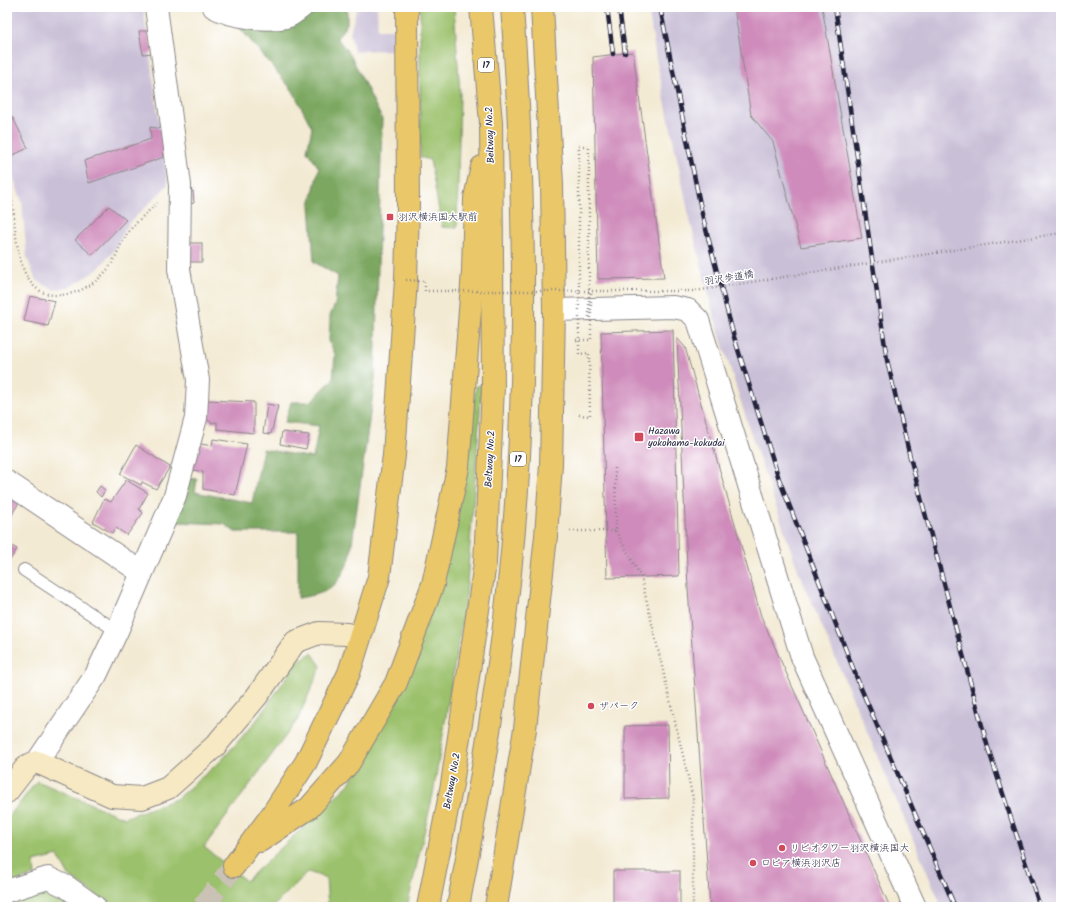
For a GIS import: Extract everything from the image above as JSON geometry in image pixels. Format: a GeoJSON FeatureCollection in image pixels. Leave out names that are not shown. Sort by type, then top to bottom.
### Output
{"type":"FeatureCollection","features":[{"type":"Feature","properties":{"kind":"main road"},"geometry":{"type":"LineString","coordinates":[[407,7],[408,205],[406,280],[394,455],[379,576],[349,673],[306,762],[271,816],[239,859],[309,808],[349,763],[396,683],[433,584],[458,468],[473,270],[475,198],[491,123]]}},
{"type":"Feature","properties":{"kind":"main road","name":"Beltway No.2"},"geometry":{"type":"LineString","coordinates":[[428,907],[452,784],[485,563],[493,387],[491,123],[481,7]]}},
{"type":"Feature","properties":{"kind":"main road","name":"17"},"geometry":{"type":"LineString","coordinates":[[458,907],[497,687],[512,551],[521,412],[524,230],[519,102],[512,7]]}},
{"type":"Feature","properties":{"kind":"main road"},"geometry":{"type":"LineString","coordinates":[[496,907],[525,729],[546,536],[553,405],[554,310],[552,184],[542,7]]}},
{"type":"Feature","properties":{"kind":"street"},"geometry":{"type":"LineString","coordinates":[[12,785],[27,766],[37,762],[96,675],[117,631],[141,572],[175,496],[196,418],[198,380],[179,269],[179,182],[156,7]]}},
{"type":"Feature","properties":{"kind":"street"},"geometry":{"type":"LineString","coordinates":[[214,7],[222,11],[257,19],[288,16],[302,7]]}},
{"type":"Feature","properties":{"kind":"street"},"geometry":{"type":"LineString","coordinates":[[554,310],[674,307],[688,310],[698,320],[802,658],[915,907]]}},
{"type":"Feature","properties":{"kind":"street"},"geometry":{"type":"LineString","coordinates":[[7,482],[141,572]]}},
{"type":"Feature","properties":{"kind":"street"},"geometry":{"type":"LineString","coordinates":[[37,762],[112,796],[142,798],[168,788],[215,746],[257,696],[295,642],[319,633],[346,634],[359,638]]}},
{"type":"Feature","properties":{"kind":"street"},"geometry":{"type":"LineString","coordinates":[[7,891],[48,878],[67,887],[96,907]]}},
{"type":"Feature","properties":{"kind":"lane"},"geometry":{"type":"LineString","coordinates":[[24,570],[117,631]]}},
{"type":"Feature","properties":{"kind":"path"},"geometry":{"type":"LineString","coordinates":[[579,415],[590,416],[589,353],[579,354],[579,146],[589,146],[589,321]]}},
{"type":"Feature","properties":{"kind":"path"},"geometry":{"type":"LineString","coordinates":[[7,174],[11,193],[18,249],[22,266],[32,285],[52,296],[66,295],[80,291],[93,283],[108,269],[127,234],[135,224],[179,182]]}},
{"type":"Feature","properties":{"kind":"path","name":"羽沢歩道橋"},"geometry":{"type":"LineString","coordinates":[[406,280],[425,280],[425,291],[591,293],[695,292],[1061,233]]}},
{"type":"Feature","properties":{"kind":"path"},"geometry":{"type":"LineString","coordinates":[[576,340],[591,340],[591,293]]}},
{"type":"Feature","properties":{"kind":"path"},"geometry":{"type":"LineString","coordinates":[[616,468],[616,531],[641,577],[692,798],[693,907]]}},
{"type":"Feature","properties":{"kind":"path"},"geometry":{"type":"LineString","coordinates":[[570,532],[616,531]]}},
{"type":"Feature","properties":{"kind":"shaded area"},"geometry":{"type":"Polygon","coordinates":[[[7,7],[143,7],[168,185],[129,223],[112,253],[97,270],[72,286],[54,290],[36,280],[27,258],[22,202],[7,159],[7,7]]]}},
{"type":"Feature","properties":{"kind":"shaded area"},"geometry":{"type":"Polygon","coordinates":[[[357,7],[377,7],[378,29],[393,29],[394,50],[354,51],[350,33],[357,7]]]}},
{"type":"Feature","properties":{"kind":"shaded area"},"geometry":{"type":"Polygon","coordinates":[[[648,7],[1061,7],[1061,907],[942,907],[799,573],[751,434],[714,317],[690,220],[656,58],[648,7]]]}},
{"type":"Feature","properties":{"kind":"green space"},"geometry":{"type":"Polygon","coordinates":[[[312,7],[347,7],[347,24],[337,38],[351,56],[382,119],[375,379],[350,558],[337,583],[332,587],[318,594],[298,598],[298,532],[235,532],[224,524],[174,522],[187,478],[197,479],[195,492],[252,503],[263,449],[313,458],[319,426],[285,422],[291,402],[310,402],[333,379],[335,354],[329,341],[330,316],[335,304],[338,276],[314,262],[310,205],[319,168],[307,151],[312,128],[293,91],[233,20],[312,7]]]}},
{"type":"Feature","properties":{"kind":"green space"},"geometry":{"type":"Polygon","coordinates":[[[420,7],[454,7],[460,94],[457,228],[442,227],[430,160],[420,157],[420,7]]]}},
{"type":"Feature","properties":{"kind":"green space"},"geometry":{"type":"Polygon","coordinates":[[[482,385],[466,597],[433,794],[407,907],[328,907],[326,878],[308,872],[273,907],[113,907],[69,876],[58,856],[34,862],[35,875],[7,885],[7,819],[37,781],[124,818],[176,799],[221,761],[256,721],[299,660],[312,653],[321,666],[298,719],[204,847],[246,881],[349,784],[402,688],[456,526],[476,386],[482,385]]]}},
{"type":"Feature","properties":{"kind":"green space"},"geometry":{"type":"Polygon","coordinates":[[[35,890],[44,890],[69,907],[7,907],[7,903],[35,890]]]}},
{"type":"Feature","properties":{"kind":"building"},"geometry":{"type":"Polygon","coordinates":[[[734,7],[822,7],[862,238],[801,247],[773,142],[751,115],[734,7]]]}},
{"type":"Feature","properties":{"kind":"building"},"geometry":{"type":"Polygon","coordinates":[[[139,31],[148,31],[153,53],[143,54],[139,31]]]}},
{"type":"Feature","properties":{"kind":"building"},"geometry":{"type":"Polygon","coordinates":[[[633,52],[664,278],[598,279],[593,57],[633,52]]]}},
{"type":"Feature","properties":{"kind":"building"},"geometry":{"type":"Polygon","coordinates":[[[8,114],[13,118],[28,148],[9,157],[7,151],[8,114]]]}},
{"type":"Feature","properties":{"kind":"building"},"geometry":{"type":"Polygon","coordinates":[[[150,127],[163,129],[164,157],[89,183],[84,161],[151,139],[150,127]]]}},
{"type":"Feature","properties":{"kind":"building"},"geometry":{"type":"Polygon","coordinates":[[[193,191],[194,203],[184,205],[183,193],[193,191]]]}},
{"type":"Feature","properties":{"kind":"building"},"geometry":{"type":"Polygon","coordinates":[[[109,206],[126,220],[92,255],[75,240],[109,206]]]}},
{"type":"Feature","properties":{"kind":"building"},"geometry":{"type":"Polygon","coordinates":[[[190,243],[202,243],[202,262],[190,262],[190,243]]]}},
{"type":"Feature","properties":{"kind":"building"},"geometry":{"type":"Polygon","coordinates":[[[30,296],[55,301],[48,326],[24,321],[30,296]]]}},
{"type":"Feature","properties":{"kind":"building"},"geometry":{"type":"Polygon","coordinates":[[[673,330],[679,576],[607,578],[601,332],[673,330]]]}},
{"type":"Feature","properties":{"kind":"building"},"geometry":{"type":"Polygon","coordinates":[[[677,338],[685,347],[761,616],[890,907],[710,907],[688,588],[677,338]]]}},
{"type":"Feature","properties":{"kind":"building"},"geometry":{"type":"Polygon","coordinates":[[[206,400],[254,402],[254,433],[217,429],[217,422],[212,423],[204,417],[206,400]]]}},
{"type":"Feature","properties":{"kind":"building"},"geometry":{"type":"Polygon","coordinates":[[[267,404],[278,406],[271,434],[263,433],[267,404]]]}},
{"type":"Feature","properties":{"kind":"building"},"geometry":{"type":"Polygon","coordinates":[[[282,432],[309,435],[306,449],[280,444],[282,432]]]}},
{"type":"Feature","properties":{"kind":"building"},"geometry":{"type":"Polygon","coordinates":[[[213,439],[247,444],[235,495],[203,489],[203,472],[189,469],[196,443],[212,446],[213,439]]]}},
{"type":"Feature","properties":{"kind":"building"},"geometry":{"type":"Polygon","coordinates":[[[136,445],[170,467],[156,489],[142,482],[141,485],[120,474],[136,445]]]}},
{"type":"Feature","properties":{"kind":"building"},"geometry":{"type":"Polygon","coordinates":[[[126,480],[148,493],[139,509],[143,513],[127,535],[116,528],[112,533],[93,522],[104,499],[111,502],[126,480]]]}},
{"type":"Feature","properties":{"kind":"building"},"geometry":{"type":"Polygon","coordinates":[[[100,486],[105,490],[101,497],[96,492],[100,486]]]}},
{"type":"Feature","properties":{"kind":"building"},"geometry":{"type":"Polygon","coordinates":[[[7,490],[22,498],[7,522],[7,490]]]}},
{"type":"Feature","properties":{"kind":"building"},"geometry":{"type":"Polygon","coordinates":[[[7,543],[17,549],[7,565],[7,543]]]}},
{"type":"Feature","properties":{"kind":"building"},"geometry":{"type":"Polygon","coordinates":[[[668,725],[669,798],[625,799],[625,726],[668,725]]]}},
{"type":"Feature","properties":{"kind":"building"},"geometry":{"type":"Polygon","coordinates":[[[613,871],[680,871],[680,907],[613,907],[613,871]]]}},
{"type":"Feature","properties":{"kind":"tunnel"},"geometry":{"type":"LineString","coordinates":[[203,907],[234,866]]}},
{"type":"Feature","properties":{"kind":"railway"},"geometry":{"type":"LineString","coordinates":[[607,7],[613,54]]}},
{"type":"Feature","properties":{"kind":"railway"},"geometry":{"type":"LineString","coordinates":[[619,7],[625,53]]}},
{"type":"Feature","properties":{"kind":"railway"},"geometry":{"type":"LineString","coordinates":[[660,7],[702,214],[734,337],[779,479],[860,686],[955,907]]}},
{"type":"Feature","properties":{"kind":"railway"},"geometry":{"type":"LineString","coordinates":[[835,7],[887,360],[910,457],[988,748],[1040,907]]}},
{"type":"Feature","properties":{"kind":"place","name":"羽沢横浜国大駅前"},"geometry":{"type":"Point","coordinates":[390,217]}},
{"type":"Feature","properties":{"kind":"place","name":"Hazawa yokohama-kokudai"},"geometry":{"type":"Point","coordinates":[639,437]}},
{"type":"Feature","properties":{"kind":"place","name":"ザパーク"},"geometry":{"type":"Point","coordinates":[591,706]}},
{"type":"Feature","properties":{"kind":"place","name":"リビオタワー羽沢横浜国大"},"geometry":{"type":"Point","coordinates":[782,848]}},
{"type":"Feature","properties":{"kind":"place","name":"ロピア横浜羽沢店"},"geometry":{"type":"Point","coordinates":[753,863]}}]}
